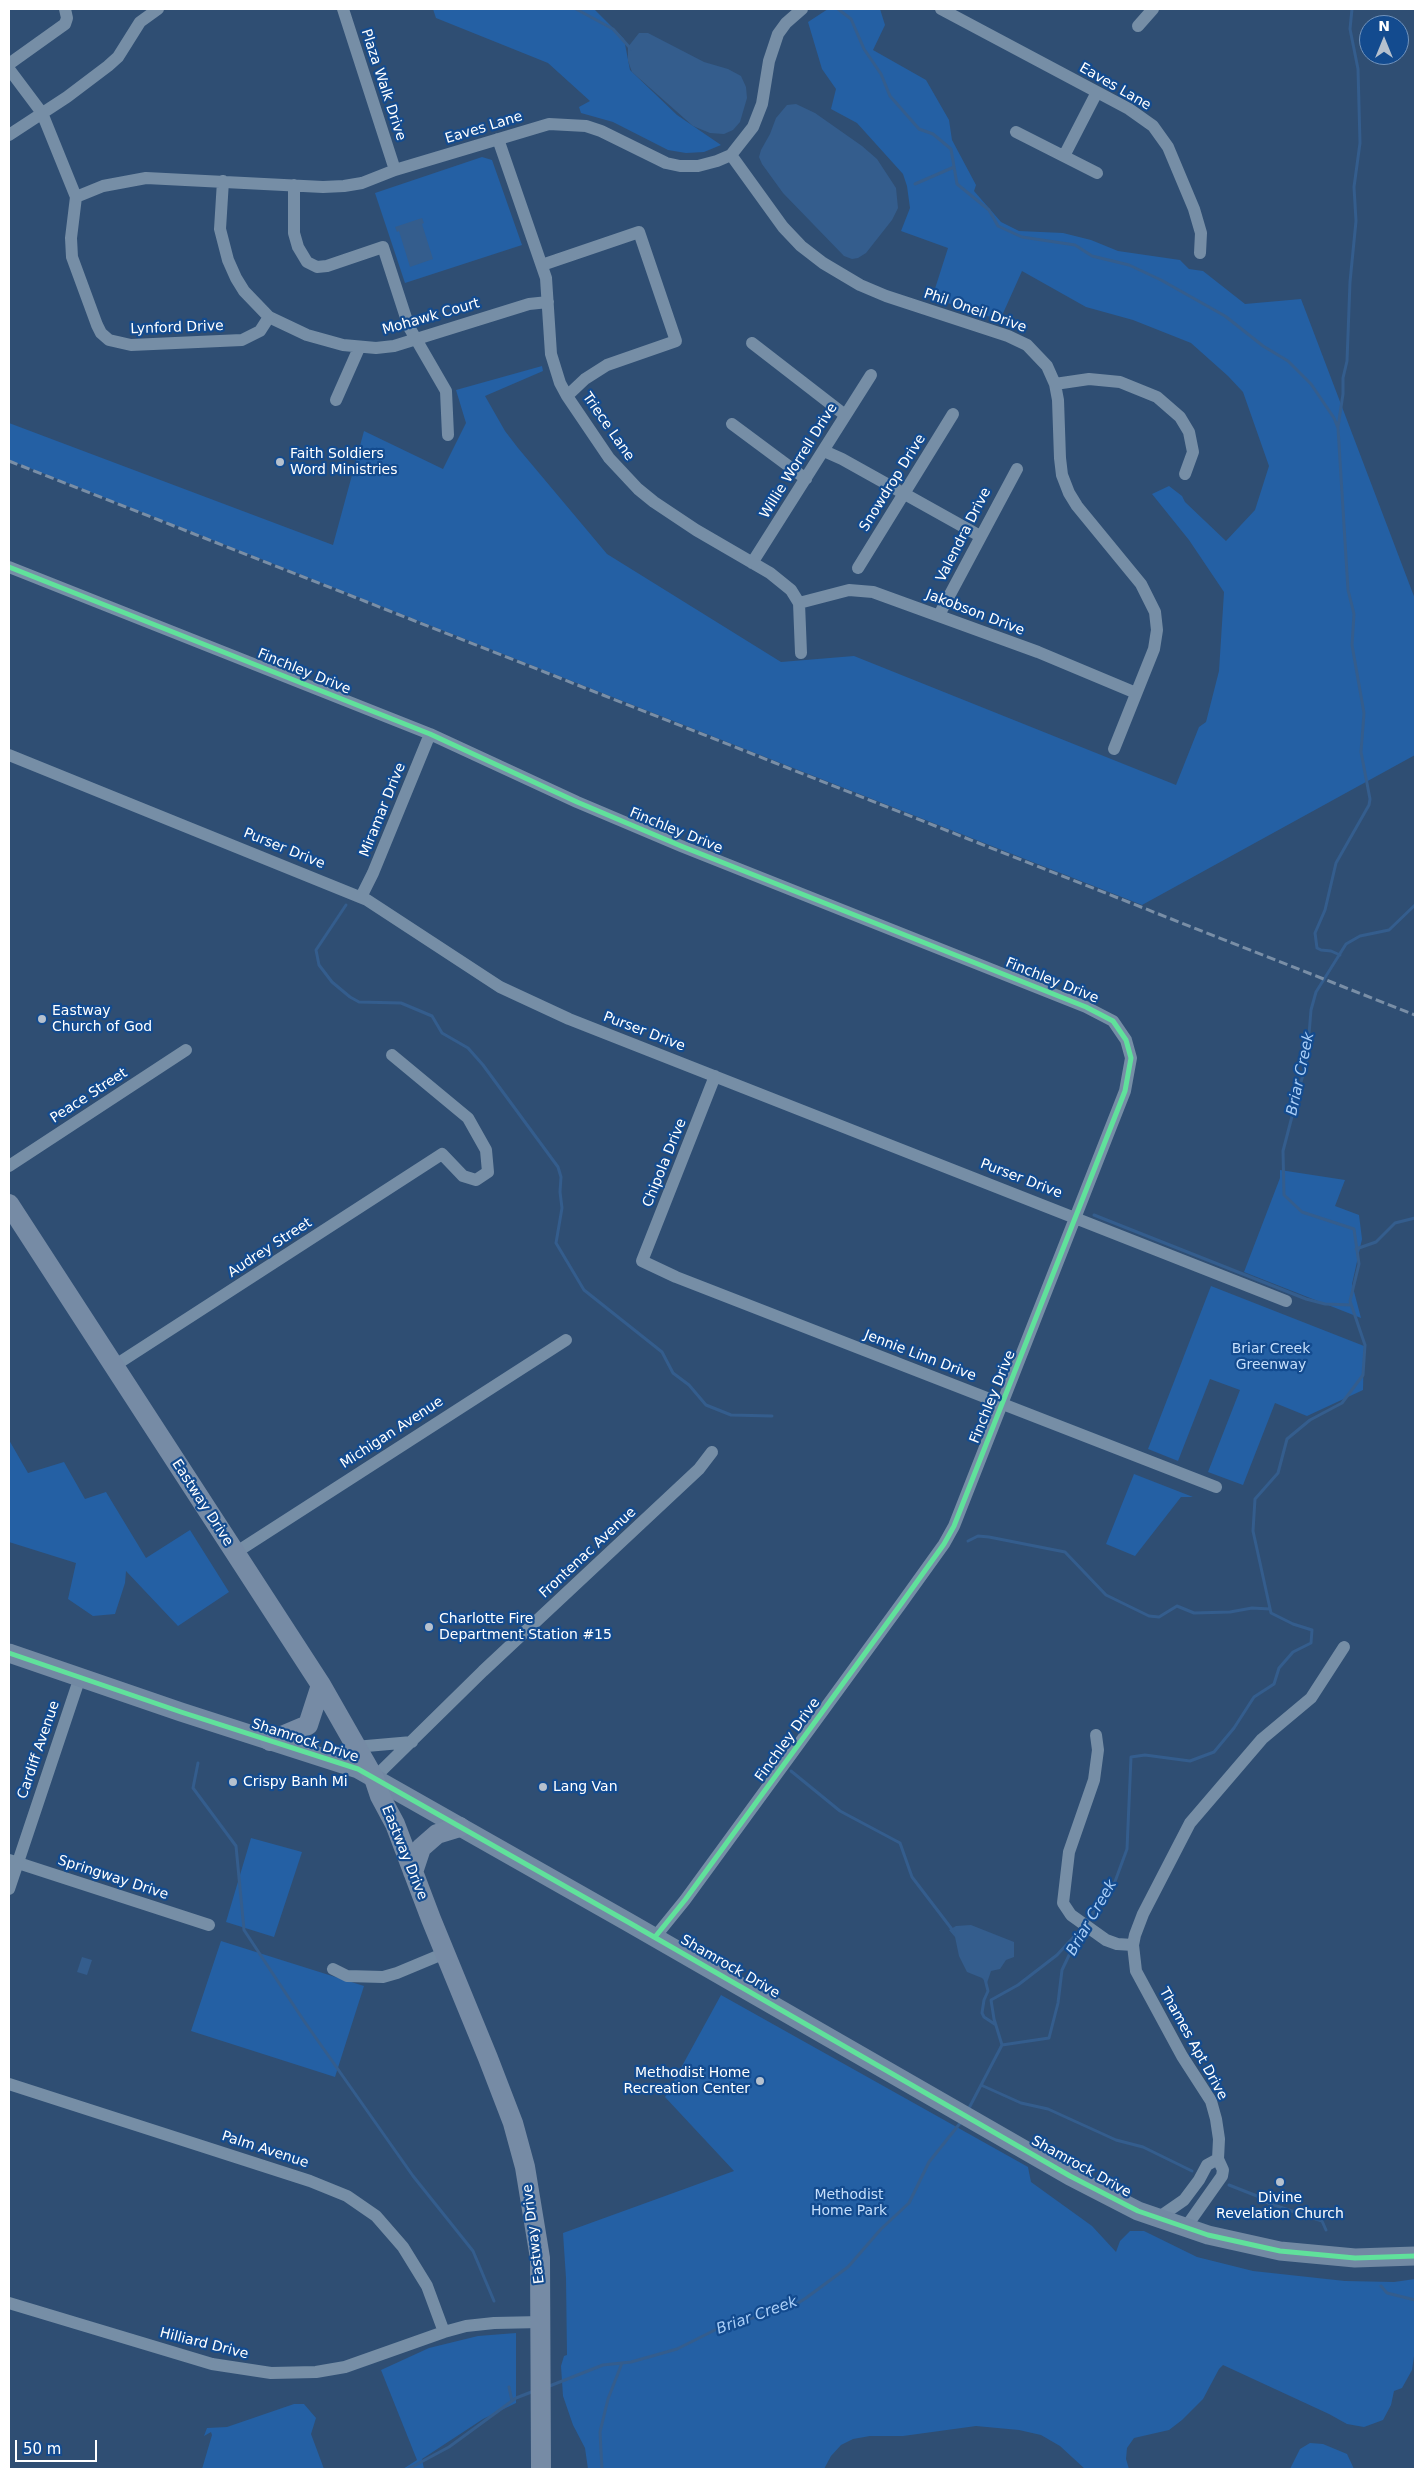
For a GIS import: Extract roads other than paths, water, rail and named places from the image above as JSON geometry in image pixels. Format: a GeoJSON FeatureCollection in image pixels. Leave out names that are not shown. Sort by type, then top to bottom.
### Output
{"type":"FeatureCollection","features":[{"type":"Feature","properties":{"kind":"main road","name":"Eastway Drive"},"geometry":{"type":"LineString","coordinates":[[9,1204],[321,1685],[374,1778],[380,1796],[395,1824],[513,2123],[525,2167],[540,2258],[541,2469]]}},
{"type":"Feature","properties":{"kind":"main road"},"geometry":{"type":"LineString","coordinates":[[270,1741],[308,1725],[321,1685]]}},
{"type":"Feature","properties":{"kind":"main road"},"geometry":{"type":"LineString","coordinates":[[414,1872],[421,1848],[437,1834],[460,1826]]}},
{"type":"Feature","properties":{"kind":"street"},"geometry":{"type":"LineString","coordinates":[[9,64],[65,24],[67,18],[65,9]]}},
{"type":"Feature","properties":{"kind":"street"},"geometry":{"type":"LineString","coordinates":[[9,134],[67,97],[118,57],[140,22],[158,9]]}},
{"type":"Feature","properties":{"kind":"street","name":"Plaza Walk Drive"},"geometry":{"type":"LineString","coordinates":[[343,9],[395,170]]}},
{"type":"Feature","properties":{"kind":"street","name":"Eaves Lane"},"geometry":{"type":"LineString","coordinates":[[76,197],[103,186],[146,178],[344,186],[362,183],[395,170],[549,124],[566,124],[601,131],[649,156],[680,166],[698,166],[717,161],[731,154],[742,143],[756,119],[762,104],[769,61],[778,34],[786,23],[802,9]]}},
{"type":"Feature","properties":{"kind":"street","name":"Eaves Lane"},"geometry":{"type":"LineString","coordinates":[[941,9],[1142,117],[1162,136],[1168,147],[1199,223],[1200,253]]}},
{"type":"Feature","properties":{"kind":"street"},"geometry":{"type":"LineString","coordinates":[[1138,26],[1153,9]]}},
{"type":"Feature","properties":{"kind":"street"},"geometry":{"type":"LineString","coordinates":[[9,69],[42,113],[76,197]]}},
{"type":"Feature","properties":{"kind":"street"},"geometry":{"type":"LineString","coordinates":[[1064,156],[1097,92]]}},
{"type":"Feature","properties":{"kind":"street"},"geometry":{"type":"LineString","coordinates":[[1016,132],[1097,173]]}},
{"type":"Feature","properties":{"kind":"street","name":"Triece Lane"},"geometry":{"type":"LineString","coordinates":[[498,139],[546,278],[548,337],[551,354],[560,383],[567,396],[609,458],[638,488],[654,502],[696,530],[782,582],[799,603]]}},
{"type":"Feature","properties":{"kind":"street","name":"Phil Oneil Drive"},"geometry":{"type":"LineString","coordinates":[[731,154],[783,226],[801,246],[823,263],[843,276],[886,296],[1008,336],[1027,345],[1047,366],[1055,384],[1058,400],[1062,475],[1069,493],[1077,506],[1141,584],[1155,612],[1157,630],[1154,648],[1114,749]]}},
{"type":"Feature","properties":{"kind":"street","name":"Mohawk Court"},"geometry":{"type":"LineString","coordinates":[[223,181],[220,230],[228,260],[244,291],[268,317],[312,336],[359,348],[394,346],[529,304],[548,302]]}},
{"type":"Feature","properties":{"kind":"street"},"geometry":{"type":"LineString","coordinates":[[294,185],[294,232],[298,246],[307,262],[317,268],[383,247],[409,327],[446,391],[448,435]]}},
{"type":"Feature","properties":{"kind":"street","name":"Lynford Drive"},"geometry":{"type":"LineString","coordinates":[[76,197],[71,238],[72,257],[97,325],[101,333],[109,340],[131,345],[242,340],[260,331],[268,317]]}},
{"type":"Feature","properties":{"kind":"street"},"geometry":{"type":"LineString","coordinates":[[542,264],[639,232],[676,341],[607,365],[586,379],[567,396]]}},
{"type":"Feature","properties":{"kind":"street"},"geometry":{"type":"LineString","coordinates":[[752,343],[845,415]]}},
{"type":"Feature","properties":{"kind":"street"},"geometry":{"type":"LineString","coordinates":[[336,400],[359,348]]}},
{"type":"Feature","properties":{"kind":"street","name":"Willie Worrell Drive"},"geometry":{"type":"LineString","coordinates":[[752,563],[871,374]]}},
{"type":"Feature","properties":{"kind":"street"},"geometry":{"type":"LineString","coordinates":[[1055,384],[1089,379],[1120,382],[1157,398],[1180,417],[1189,432],[1193,452],[1185,474]]}},
{"type":"Feature","properties":{"kind":"street","name":"Snowdrop Drive"},"geometry":{"type":"LineString","coordinates":[[858,568],[953,414]]}},
{"type":"Feature","properties":{"kind":"street"},"geometry":{"type":"LineString","coordinates":[[732,424],[806,479]]}},
{"type":"Feature","properties":{"kind":"street"},"geometry":{"type":"LineString","coordinates":[[824,451],[842,459],[980,536]]}},
{"type":"Feature","properties":{"kind":"street","name":"Valendra Drive"},"geometry":{"type":"LineString","coordinates":[[939,616],[980,536],[1017,470]]}},
{"type":"Feature","properties":{"kind":"street","name":"Finchley Drive"},"geometry":{"type":"LineString","coordinates":[[9,567],[430,734],[577,802],[850,914],[1086,1007],[1113,1022],[1129,1048],[1129,1078],[1076,1218],[954,1526],[944,1544],[702,1877],[655,1937]]}},
{"type":"Feature","properties":{"kind":"street","name":"Jakobson Drive"},"geometry":{"type":"LineString","coordinates":[[799,603],[834,592],[860,590],[894,598],[1038,652],[1136,693]]}},
{"type":"Feature","properties":{"kind":"street"},"geometry":{"type":"LineString","coordinates":[[799,603],[801,653]]}},
{"type":"Feature","properties":{"kind":"street","name":"Miramar Drive"},"geometry":{"type":"LineString","coordinates":[[361,897],[373,873],[430,734]]}},
{"type":"Feature","properties":{"kind":"street","name":"Purser Drive"},"geometry":{"type":"LineString","coordinates":[[9,756],[361,897],[488,979],[533,1004],[1286,1301]]}},
{"type":"Feature","properties":{"kind":"street","name":"Peace Street"},"geometry":{"type":"LineString","coordinates":[[9,1166],[186,1050]]}},
{"type":"Feature","properties":{"kind":"street","name":"Audrey Street"},"geometry":{"type":"LineString","coordinates":[[114,1366],[442,1154],[462,1176],[476,1180],[488,1172],[486,1150],[468,1118],[392,1054]]}},
{"type":"Feature","properties":{"kind":"street","name":"Chipola Drive"},"geometry":{"type":"LineString","coordinates":[[642,1261],[715,1076]]}},
{"type":"Feature","properties":{"kind":"street","name":"Jennie Linn Drive"},"geometry":{"type":"LineString","coordinates":[[642,1261],[676,1277],[1216,1487]]}},
{"type":"Feature","properties":{"kind":"street","name":"Michigan Avenue"},"geometry":{"type":"LineString","coordinates":[[235,1553],[566,1340]]}},
{"type":"Feature","properties":{"kind":"street","name":"Frontenac Avenue"},"geometry":{"type":"LineString","coordinates":[[374,1778],[490,1664],[699,1469],[712,1452]]}},
{"type":"Feature","properties":{"kind":"street","name":"Thames Apt Drive"},"geometry":{"type":"LineString","coordinates":[[1186,2227],[1222,2176],[1222,2165],[1218,2159],[1219,2139],[1211,2100],[1182,2056],[1136,1971],[1133,1945],[1143,1914],[1190,1823],[1262,1739],[1311,1698],[1344,1647]]}},
{"type":"Feature","properties":{"kind":"street","name":"Shamrock Drive"},"geometry":{"type":"LineString","coordinates":[[9,1653],[358,1769],[1092,2188],[1138,2210],[1230,2241],[1298,2253],[1355,2258],[1415,2256]]}},
{"type":"Feature","properties":{"kind":"street","name":"Cardiff Avenue"},"geometry":{"type":"LineString","coordinates":[[9,1889],[13,1862],[80,1677]]}},
{"type":"Feature","properties":{"kind":"street"},"geometry":{"type":"LineString","coordinates":[[1096,1735],[1098,1750],[1094,1780],[1069,1852],[1063,1893],[1066,1908],[1093,1931],[1112,1943],[1133,1945]]}},
{"type":"Feature","properties":{"kind":"street"},"geometry":{"type":"LineString","coordinates":[[355,1747],[412,1742]]}},
{"type":"Feature","properties":{"kind":"street","name":"Springway Drive"},"geometry":{"type":"LineString","coordinates":[[13,1862],[209,1925]]}},
{"type":"Feature","properties":{"kind":"street"},"geometry":{"type":"LineString","coordinates":[[333,1969],[348,1976],[382,1977],[397,1974],[445,1953]]}},
{"type":"Feature","properties":{"kind":"street","name":"Palm Avenue"},"geometry":{"type":"LineString","coordinates":[[9,2084],[310,2181],[348,2196],[376,2216],[403,2246],[427,2286],[444,2332]]}},
{"type":"Feature","properties":{"kind":"street"},"geometry":{"type":"LineString","coordinates":[[1158,2218],[1184,2200],[1200,2180],[1207,2165],[1218,2159]]}},
{"type":"Feature","properties":{"kind":"street","name":"Hilliard Drive"},"geometry":{"type":"LineString","coordinates":[[9,2303],[212,2364],[271,2373],[301,2373],[345,2367],[444,2332],[494,2323],[541,2322]]}},
{"type":"Feature","properties":{"kind":"waterway"},"geometry":{"type":"LineString","coordinates":[[576,9],[613,29],[631,49]]}},
{"type":"Feature","properties":{"kind":"waterway"},"geometry":{"type":"LineString","coordinates":[[838,9],[851,19],[864,49],[881,74],[890,96],[919,129],[933,134],[951,149],[957,184],[989,210],[998,226],[1022,237],[1075,245],[1092,256],[1129,265],[1161,280],[1225,316],[1263,346],[1288,361],[1311,384],[1334,418],[1338,428],[1348,590],[1354,614],[1352,645],[1364,713],[1361,752],[1370,799],[1369,805],[1336,863],[1325,910],[1315,933],[1317,948],[1340,955]]}},
{"type":"Feature","properties":{"kind":"waterway"},"geometry":{"type":"LineString","coordinates":[[1338,427],[1343,394],[1343,378],[1347,361],[1350,282],[1356,221],[1354,187],[1360,143],[1358,69],[1350,29],[1352,9]]}},
{"type":"Feature","properties":{"kind":"waterway"},"geometry":{"type":"LineString","coordinates":[[915,184],[954,167]]}},
{"type":"Feature","properties":{"kind":"waterway"},"geometry":{"type":"LineString","coordinates":[[346,905],[316,950],[319,965],[332,982],[359,1002],[401,1003],[432,1016],[442,1033],[468,1048],[483,1065],[558,1167],[561,1177],[562,1208],[556,1243],[584,1290],[662,1352],[673,1373],[689,1385],[706,1405],[731,1415],[772,1416]]}},
{"type":"Feature","properties":{"kind":"waterway","name":"Briar Creek"},"geometry":{"type":"LineString","coordinates":[[1086,1922],[1113,1887],[1127,1849],[1131,1757],[1145,1755],[1190,1761],[1214,1752],[1234,1728],[1254,1697],[1274,1684],[1279,1668],[1293,1652],[1311,1643],[1312,1630],[1293,1624],[1271,1613],[1253,1531],[1255,1499],[1278,1473],[1287,1439],[1310,1420],[1342,1403],[1363,1375],[1365,1345],[1350,1301],[1359,1264],[1354,1229],[1302,1212],[1284,1195],[1283,1151],[1307,1059],[1311,1010],[1316,992],[1346,944],[1360,936],[1389,930],[1415,905]]}},
{"type":"Feature","properties":{"kind":"waterway"},"geometry":{"type":"LineString","coordinates":[[1094,1215],[1306,1299],[1325,1304],[1351,1305]]}},
{"type":"Feature","properties":{"kind":"waterway"},"geometry":{"type":"LineString","coordinates":[[1356,1249],[1376,1242],[1395,1223],[1415,1218]]}},
{"type":"Feature","properties":{"kind":"waterway"},"geometry":{"type":"LineString","coordinates":[[968,1541],[978,1536],[989,1537],[1065,1552],[1106,1595],[1149,1616],[1159,1617],[1177,1606],[1194,1613],[1230,1612],[1252,1608],[1270,1609]]}},
{"type":"Feature","properties":{"kind":"waterway"},"geometry":{"type":"LineString","coordinates":[[198,1763],[193,1788],[236,1846],[244,1930],[304,2021],[413,2176],[473,2251],[494,2301]]}},
{"type":"Feature","properties":{"kind":"waterway"},"geometry":{"type":"LineString","coordinates":[[791,1771],[840,1811],[900,1843],[912,1877],[954,1932]]}},
{"type":"Feature","properties":{"kind":"waterway","name":"Briar Creek"},"geometry":{"type":"LineString","coordinates":[[1002,2045],[1049,2038],[1058,2003],[1062,1970],[1082,1928]]}},
{"type":"Feature","properties":{"kind":"waterway"},"geometry":{"type":"LineString","coordinates":[[1002,2045],[994,2019],[991,2000],[1018,1985],[1057,1955],[1080,1930]]}},
{"type":"Feature","properties":{"kind":"waterway"},"geometry":{"type":"LineString","coordinates":[[985,1979],[988,1991],[982,2013],[984,2017],[996,2025]]}},
{"type":"Feature","properties":{"kind":"waterway","name":"Briar Creek"},"geometry":{"type":"LineString","coordinates":[[968,2110],[1002,2045]]}},
{"type":"Feature","properties":{"kind":"waterway"},"geometry":{"type":"LineString","coordinates":[[981,2085],[1021,2103],[1048,2109],[1116,2140],[1143,2147],[1192,2171]]}},
{"type":"Feature","properties":{"kind":"waterway","name":"Briar Creek"},"geometry":{"type":"LineString","coordinates":[[547,2387],[603,2365],[631,2362],[677,2349],[717,2329],[795,2305],[806,2298],[848,2267],[881,2229],[909,2203],[929,2162],[961,2122]]}},
{"type":"Feature","properties":{"kind":"waterway"},"geometry":{"type":"LineString","coordinates":[[1229,2185],[1257,2196],[1265,2202],[1322,2221],[1326,2230]]}},
{"type":"Feature","properties":{"kind":"waterway"},"geometry":{"type":"LineString","coordinates":[[1381,2286],[1387,2293],[1415,2300]]}},
{"type":"Feature","properties":{"kind":"waterway"},"geometry":{"type":"LineString","coordinates":[[602,2469],[600,2432],[608,2399],[622,2363]]}},
{"type":"Feature","properties":{"kind":"waterway"},"geometry":{"type":"LineString","coordinates":[[509,2387],[512,2401]]}},
{"type":"Feature","properties":{"kind":"waterway","name":"Briar Creek"},"geometry":{"type":"LineString","coordinates":[[408,2469],[449,2447],[516,2398],[534,2391]]}},
{"type":"Feature","properties":{"kind":"railway"},"geometry":{"type":"LineString","coordinates":[[9,461],[1415,1015]]}},
{"type":"Feature","properties":{"kind":"place","name":"Faith Soldiers Word Ministries"},"geometry":{"type":"Point","coordinates":[280,462]}},
{"type":"Feature","properties":{"kind":"place","name":"Eastway Church of God"},"geometry":{"type":"Point","coordinates":[42,1019]}},
{"type":"Feature","properties":{"kind":"place","name":"Charlotte Fire Department Station #15"},"geometry":{"type":"Point","coordinates":[429,1627]}},
{"type":"Feature","properties":{"kind":"place","name":"Crispy Banh Mi"},"geometry":{"type":"Point","coordinates":[233,1782]}},
{"type":"Feature","properties":{"kind":"place","name":"Lang Van"},"geometry":{"type":"Point","coordinates":[543,1787]}},
{"type":"Feature","properties":{"kind":"place","name":"Methodist Home Recreation Center"},"geometry":{"type":"Point","coordinates":[760,2081]}},
{"type":"Feature","properties":{"kind":"place","name":"Divine Revelation Church"},"geometry":{"type":"Point","coordinates":[1280,2182]}},
{"type":"Feature","properties":{"kind":"park label","name":"Briar Creek Greenway"},"geometry":{"type":"Point","coordinates":[1271,1358]}},
{"type":"Feature","properties":{"kind":"park label","name":"Methodist Home Park"},"geometry":{"type":"Point","coordinates":[849,2204]}}]}
